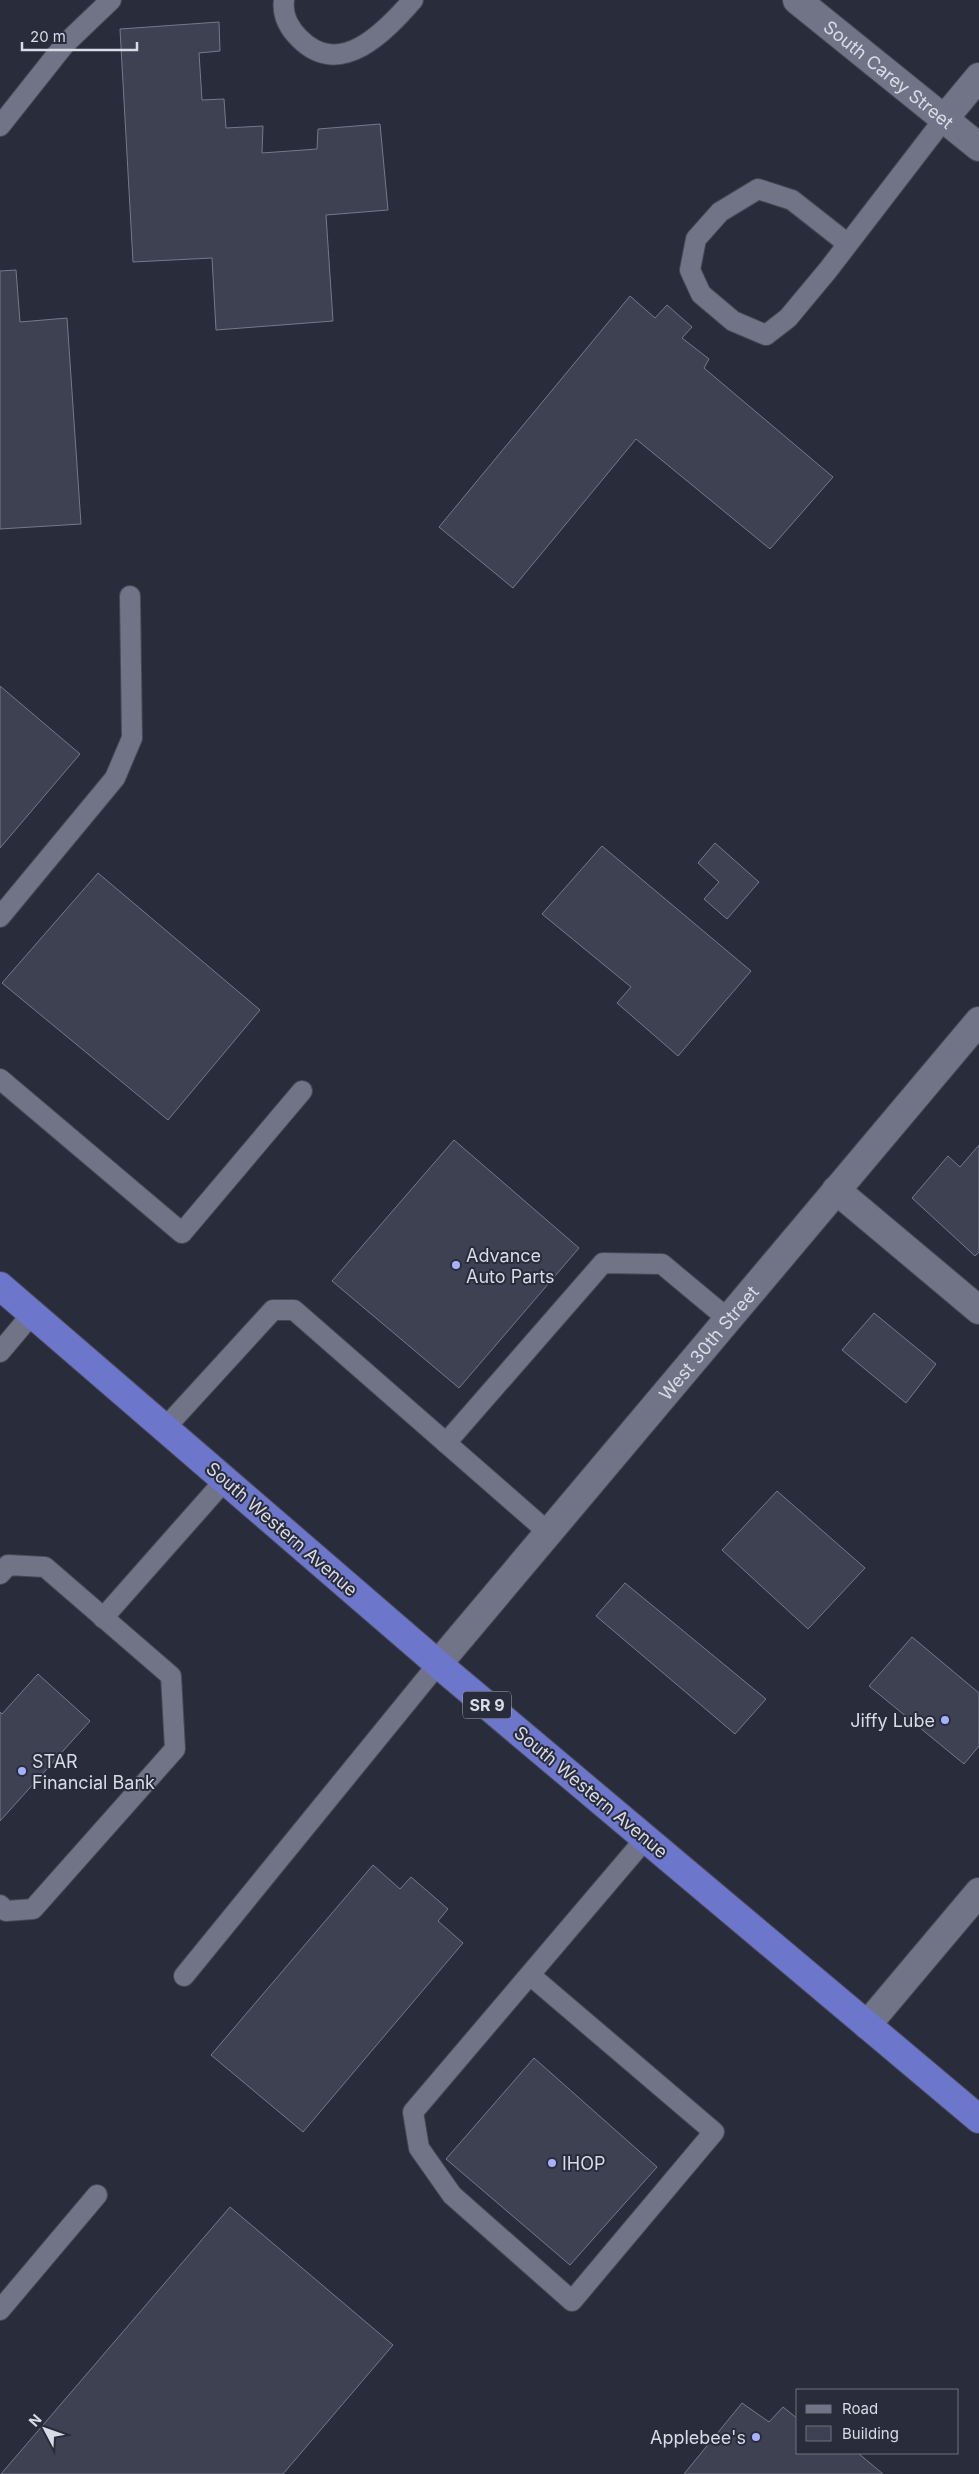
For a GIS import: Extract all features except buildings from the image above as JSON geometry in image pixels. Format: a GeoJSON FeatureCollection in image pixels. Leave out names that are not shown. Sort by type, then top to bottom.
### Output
{"type":"FeatureCollection","features":[{"type":"Feature","properties":{"kind":"highway","name":"South Western Avenue"},"geometry":{"type":"LineString","coordinates":[[0,1286],[438,1664],[979,2119]]}},
{"type":"Feature","properties":{"kind":"street","name":"South Carey Street"},"geometry":{"type":"LineString","coordinates":[[796,0],[979,147]]}},
{"type":"Feature","properties":{"kind":"street"},"geometry":{"type":"LineString","coordinates":[[944,119],[979,77]]}},
{"type":"Feature","properties":{"kind":"street","name":"West 30th Street"},"geometry":{"type":"LineString","coordinates":[[438,1664],[979,1020]]}},
{"type":"Feature","properties":{"kind":"street"},"geometry":{"type":"LineString","coordinates":[[836,1190],[979,1310]]}},
{"type":"Feature","properties":{"kind":"street"},"geometry":{"type":"LineString","coordinates":[[867,2025],[979,1892]]}},
{"type":"Feature","properties":{"kind":"lane"},"geometry":{"type":"LineString","coordinates":[[0,126],[65,44],[111,0]]}},
{"type":"Feature","properties":{"kind":"lane"},"geometry":{"type":"LineString","coordinates":[[284,0],[283,10],[290,29],[306,45],[328,54],[350,53],[374,40],[413,0]]}},
{"type":"Feature","properties":{"kind":"lane"},"geometry":{"type":"LineString","coordinates":[[848,244],[792,200],[758,189],[720,212],[696,240],[690,270],[701,294],[733,321],[766,335],[788,318],[848,244],[944,119]]}},
{"type":"Feature","properties":{"kind":"lane"},"geometry":{"type":"LineString","coordinates":[[0,917],[115,778],[132,738],[130,596]]}},
{"type":"Feature","properties":{"kind":"lane"},"geometry":{"type":"LineString","coordinates":[[0,1079],[182,1233],[302,1091]]}},
{"type":"Feature","properties":{"kind":"lane"},"geometry":{"type":"LineString","coordinates":[[446,1443],[603,1263],[662,1264],[728,1319]]}},
{"type":"Feature","properties":{"kind":"lane"},"geometry":{"type":"LineString","coordinates":[[165,1428],[273,1310],[294,1310],[549,1533]]}},
{"type":"Feature","properties":{"kind":"lane"},"geometry":{"type":"LineString","coordinates":[[0,1352],[32,1314]]}},
{"type":"Feature","properties":{"kind":"lane"},"geometry":{"type":"LineString","coordinates":[[103,1618],[225,1480]]}},
{"type":"Feature","properties":{"kind":"lane"},"geometry":{"type":"LineString","coordinates":[[0,1574],[8,1565],[45,1567],[170,1676],[175,1749],[33,1909],[6,1911],[0,1906]]}},
{"type":"Feature","properties":{"kind":"lane"},"geometry":{"type":"LineString","coordinates":[[184,1976],[438,1664]]}},
{"type":"Feature","properties":{"kind":"lane"},"geometry":{"type":"LineString","coordinates":[[530,1975],[714,2132],[572,2301],[452,2195],[418,2148],[413,2112],[646,1838]]}},
{"type":"Feature","properties":{"kind":"lane"},"geometry":{"type":"LineString","coordinates":[[0,2310],[97,2195]]}},
{"type":"Feature","properties":{"kind":"place","name":"Advance Auto Parts"},"geometry":{"type":"Point","coordinates":[456,1265]}},
{"type":"Feature","properties":{"kind":"place","name":"Jiffy Lube"},"geometry":{"type":"Point","coordinates":[945,1720]}},
{"type":"Feature","properties":{"kind":"place","name":"STAR Financial Bank"},"geometry":{"type":"Point","coordinates":[22,1771]}},
{"type":"Feature","properties":{"kind":"place","name":"IHOP"},"geometry":{"type":"Point","coordinates":[552,2163]}},
{"type":"Feature","properties":{"kind":"place","name":"Applebee's"},"geometry":{"type":"Point","coordinates":[756,2437]}}]}
